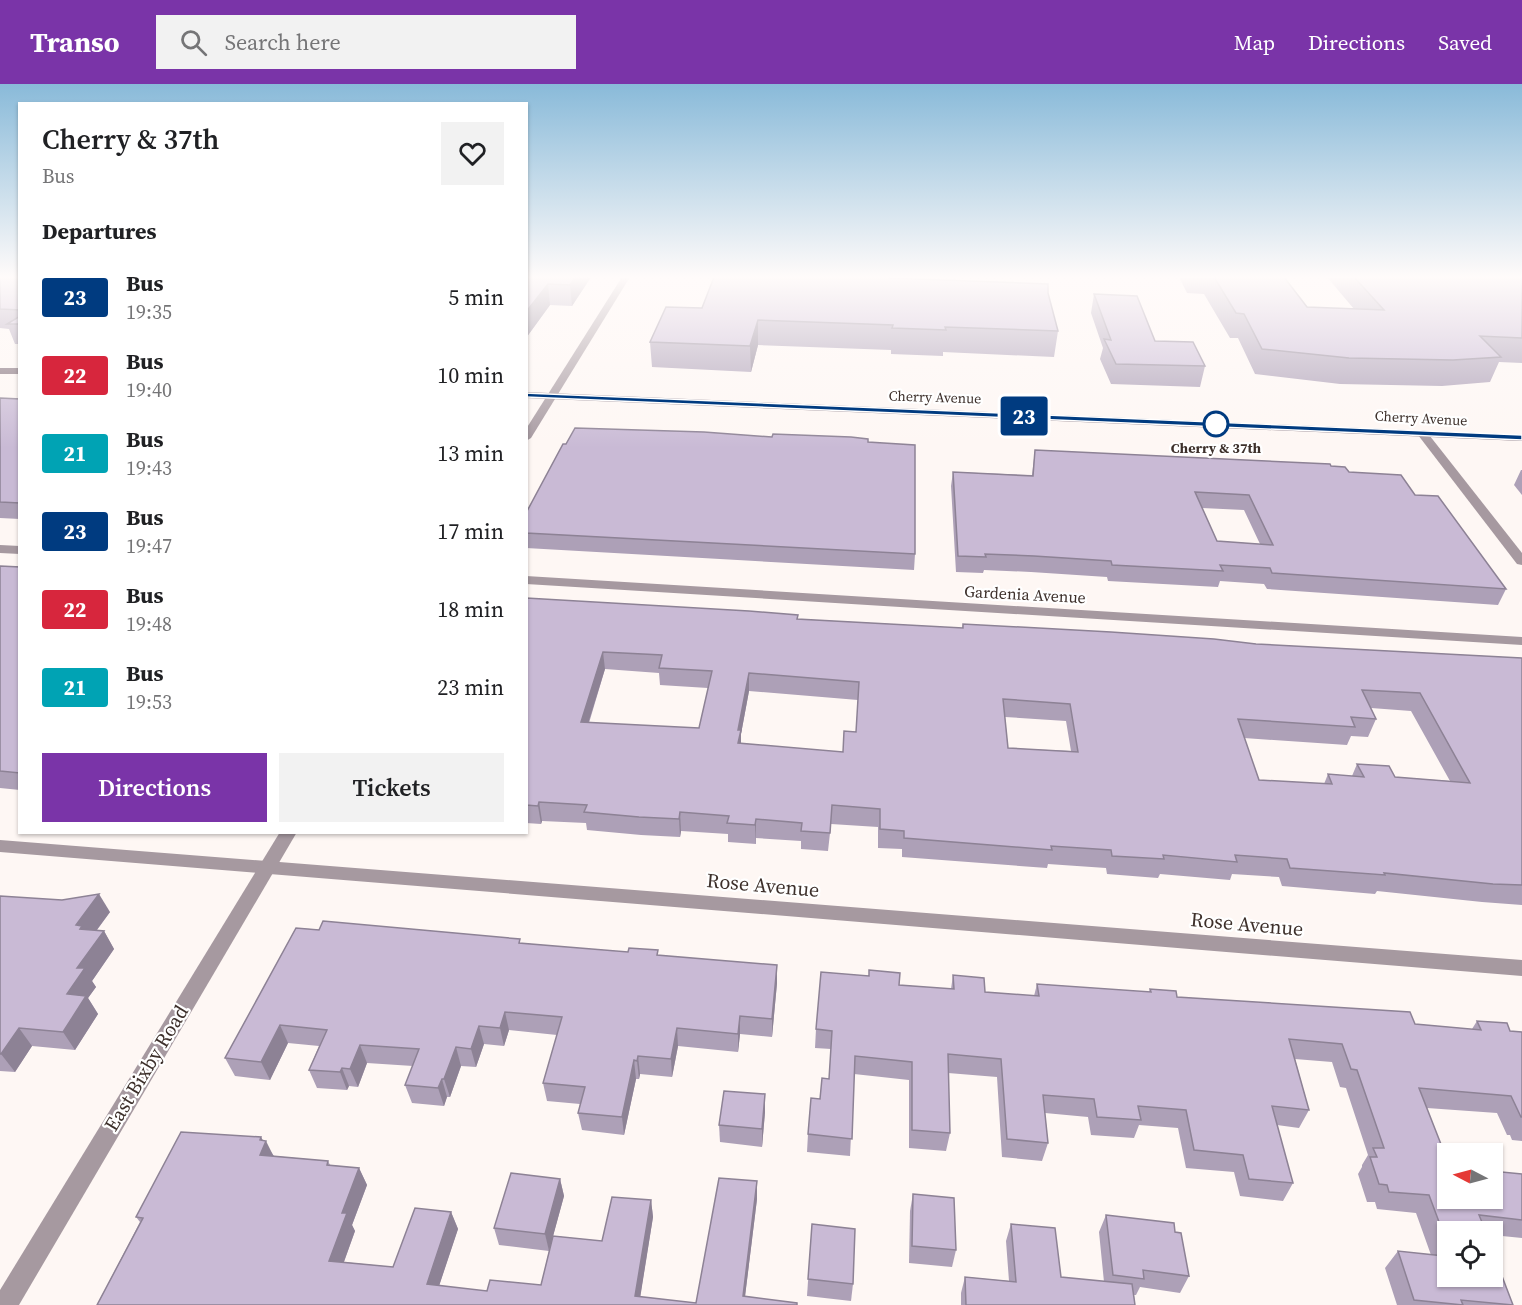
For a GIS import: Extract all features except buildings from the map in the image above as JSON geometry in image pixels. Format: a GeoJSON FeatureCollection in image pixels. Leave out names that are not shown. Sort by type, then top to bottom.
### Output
{"type":"FeatureCollection","features":[{"type":"Feature","properties":{"kind":"main road"},"geometry":{"type":"LineString","coordinates":[[0,370],[18,371]]}},
{"type":"Feature","properties":{"kind":"main road","name":"Cherry Avenue"},"geometry":{"type":"LineString","coordinates":[[528,395],[1522,438]]}},
{"type":"Feature","properties":{"kind":"street"},"geometry":{"type":"LineString","coordinates":[[528,435],[590,334]]}},
{"type":"Feature","properties":{"kind":"street"},"geometry":{"type":"LineString","coordinates":[[1422,433],[1522,561]]}},
{"type":"Feature","properties":{"kind":"street"},"geometry":{"type":"LineString","coordinates":[[0,549],[18,550]]}},
{"type":"Feature","properties":{"kind":"street","name":"Gardenia Avenue"},"geometry":{"type":"LineString","coordinates":[[528,580],[1522,641]]}},
{"type":"Feature","properties":{"kind":"street","name":"East Bixby Road"},"geometry":{"type":"LineString","coordinates":[[5,1305],[288,834]]}},
{"type":"Feature","properties":{"kind":"street","name":"Rose Avenue"},"geometry":{"type":"LineString","coordinates":[[0,846],[1522,968]]}},
{"type":"Feature","properties":{"kind":"bus line","name":"23"},"geometry":{"type":"LineString","coordinates":[[528,395],[1522,438]]}},
{"type":"Feature","properties":{"kind":"place","name":"Cherry & 37th"},"geometry":{"type":"Point","coordinates":[1216,424]}}]}
